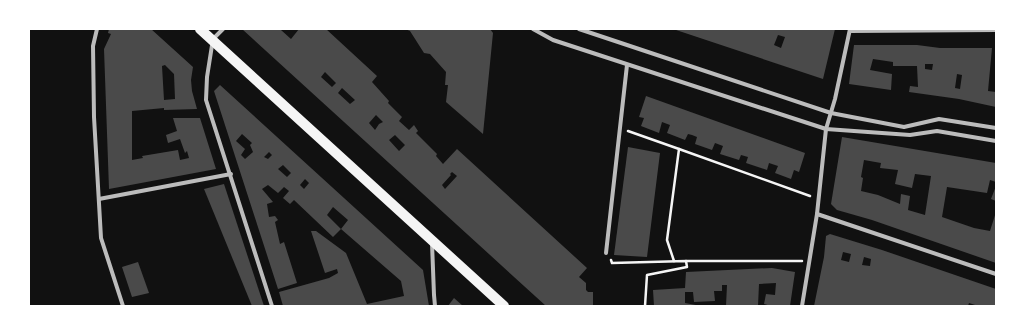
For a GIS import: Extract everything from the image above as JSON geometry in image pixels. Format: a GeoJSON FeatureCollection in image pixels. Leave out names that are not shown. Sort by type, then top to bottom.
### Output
{"type":"FeatureCollection","features":[{"type":"Feature","properties":{"kind":"main road"},"geometry":{"type":"LineString","coordinates":[[200,29],[504,306]]}},
{"type":"Feature","properties":{"kind":"street"},"geometry":{"type":"LineString","coordinates":[[97,29],[93,46],[94,117],[101,238],[123,306]]}},
{"type":"Feature","properties":{"kind":"street"},"geometry":{"type":"LineString","coordinates":[[223,29],[213,40],[207,77],[206,100],[231,174],[272,306]]}},
{"type":"Feature","properties":{"kind":"street"},"geometry":{"type":"LineString","coordinates":[[533,29],[552,40],[826,129],[910,135],[937,132],[996,141]]}},
{"type":"Feature","properties":{"kind":"street"},"geometry":{"type":"LineString","coordinates":[[579,29],[831,113],[904,127],[939,119],[996,128]]}},
{"type":"Feature","properties":{"kind":"street"},"geometry":{"type":"LineString","coordinates":[[802,306],[817,214],[826,129],[850,30],[996,30]]}},
{"type":"Feature","properties":{"kind":"street"},"geometry":{"type":"LineString","coordinates":[[606,253],[627,65]]}},
{"type":"Feature","properties":{"kind":"street"},"geometry":{"type":"LineString","coordinates":[[98,199],[231,174]]}},
{"type":"Feature","properties":{"kind":"street"},"geometry":{"type":"LineString","coordinates":[[817,214],[996,274]]}},
{"type":"Feature","properties":{"kind":"street"},"geometry":{"type":"LineString","coordinates":[[432,239],[434,295],[436,306]]}},
{"type":"Feature","properties":{"kind":"path"},"geometry":{"type":"LineString","coordinates":[[620,128],[819,199]]}},
{"type":"Feature","properties":{"kind":"path"},"geometry":{"type":"LineString","coordinates":[[674,262],[668,240],[679,149]]}},
{"type":"Feature","properties":{"kind":"path"},"geometry":{"type":"LineString","coordinates":[[606,253],[612,263],[686,261],[809,261]]}},
{"type":"Feature","properties":{"kind":"path"},"geometry":{"type":"LineString","coordinates":[[645,306],[647,275],[687,267],[686,261]]}},
{"type":"Feature","properties":{"kind":"building"},"geometry":{"type":"Polygon","coordinates":[[[109,29],[151,29],[193,67],[191,80],[192,91],[197,109],[164,110],[164,108],[132,111],[132,160],[143,158],[142,156],[178,150],[180,160],[189,158],[187,151],[185,153],[180,139],[168,143],[166,135],[177,131],[173,118],[200,118],[216,169],[109,189],[104,49],[111,34],[108,33],[109,29]],[[165,65],[162,66],[164,100],[175,99],[174,74],[165,65]]]}},
{"type":"Feature","properties":{"kind":"building"},"geometry":{"type":"Polygon","coordinates":[[[242,29],[281,29],[291,39],[299,29],[326,29],[377,76],[372,82],[389,101],[388,103],[402,117],[399,121],[409,130],[414,125],[418,131],[416,133],[437,154],[436,156],[443,164],[457,149],[587,268],[579,277],[586,283],[586,290],[588,292],[593,292],[593,306],[546,306],[242,29]],[[325,72],[321,77],[332,87],[336,83],[325,72]],[[342,88],[338,93],[350,104],[355,100],[342,88]],[[376,115],[369,123],[375,130],[379,124],[383,122],[376,115]],[[395,135],[389,140],[399,151],[405,145],[395,135]],[[452,172],[450,174],[451,175],[442,185],[445,189],[457,176],[452,172]]]}},
{"type":"Feature","properties":{"kind":"building"},"geometry":{"type":"Polygon","coordinates":[[[405,29],[490,29],[493,33],[483,134],[446,102],[448,85],[445,85],[446,72],[430,54],[424,53],[410,31],[405,29]]]}},
{"type":"Feature","properties":{"kind":"building"},"geometry":{"type":"Polygon","coordinates":[[[673,29],[835,29],[823,79],[673,29]],[[778,35],[774,45],[781,48],[785,37],[778,35]]]}},
{"type":"Feature","properties":{"kind":"building"},"geometry":{"type":"Polygon","coordinates":[[[854,45],[917,45],[940,48],[992,48],[988,91],[996,92],[996,107],[959,99],[909,92],[910,86],[918,87],[917,66],[893,66],[893,62],[873,59],[870,70],[892,74],[891,90],[849,84],[854,45]],[[925,64],[925,69],[932,70],[933,64],[925,64]],[[957,74],[955,88],[960,89],[962,75],[957,74]]]}},
{"type":"Feature","properties":{"kind":"building"},"geometry":{"type":"Polygon","coordinates":[[[220,85],[423,270],[429,306],[283,306],[279,292],[329,278],[338,273],[337,269],[325,273],[311,231],[316,231],[346,253],[367,304],[404,296],[401,281],[341,229],[333,237],[294,200],[290,204],[283,198],[289,191],[284,187],[278,193],[268,185],[262,189],[273,202],[267,204],[269,217],[275,216],[278,220],[275,222],[280,244],[284,242],[297,283],[278,289],[214,91],[220,85]],[[242,134],[236,141],[245,149],[241,155],[245,159],[253,152],[250,145],[252,143],[242,134]],[[269,152],[264,157],[268,159],[272,155],[269,152]],[[283,165],[278,169],[287,177],[291,173],[283,165]],[[305,179],[300,185],[304,189],[309,183],[305,179]],[[333,207],[327,215],[341,229],[348,220],[333,207]]]}},
{"type":"Feature","properties":{"kind":"building"},"geometry":{"type":"Polygon","coordinates":[[[646,96],[805,153],[799,172],[794,170],[791,179],[775,173],[778,166],[769,163],[767,170],[746,163],[748,157],[741,155],[739,160],[720,154],[723,146],[715,143],[712,150],[695,144],[697,137],[692,135],[688,134],[685,140],[667,133],[670,125],[662,122],[659,133],[641,126],[644,118],[639,117],[646,96]]]}},
{"type":"Feature","properties":{"kind":"building"},"geometry":{"type":"Polygon","coordinates":[[[842,137],[996,163],[996,182],[990,180],[987,193],[947,187],[942,217],[974,228],[990,231],[996,212],[996,263],[872,220],[837,210],[831,204],[842,137]],[[864,160],[861,177],[863,178],[861,191],[878,195],[900,204],[901,194],[910,196],[908,210],[925,215],[931,176],[915,174],[912,188],[895,184],[898,170],[880,168],[881,163],[864,160]]]}},
{"type":"Feature","properties":{"kind":"building"},"geometry":{"type":"Polygon","coordinates":[[[628,147],[660,153],[647,257],[614,255],[628,147]]]}},
{"type":"Feature","properties":{"kind":"building"},"geometry":{"type":"Polygon","coordinates":[[[224,184],[264,306],[252,306],[204,189],[224,184]]]}},
{"type":"Feature","properties":{"kind":"building"},"geometry":{"type":"Polygon","coordinates":[[[996,186],[996,201],[991,199],[996,186]]]}},
{"type":"Feature","properties":{"kind":"building"},"geometry":{"type":"Polygon","coordinates":[[[830,234],[882,250],[996,289],[996,306],[975,306],[969,303],[968,306],[814,306],[824,257],[826,236],[830,234]],[[843,252],[841,260],[849,262],[851,254],[843,252]],[[864,257],[862,265],[870,266],[871,259],[864,257]]]}},
{"type":"Feature","properties":{"kind":"building"},"geometry":{"type":"Polygon","coordinates":[[[138,262],[149,293],[132,297],[122,267],[138,262]]]}},
{"type":"Feature","properties":{"kind":"building"},"geometry":{"type":"Polygon","coordinates":[[[772,268],[795,272],[790,306],[771,306],[764,304],[766,294],[775,295],[776,283],[759,284],[758,306],[726,306],[727,285],[722,285],[722,291],[714,291],[715,301],[694,302],[693,292],[685,292],[685,303],[701,306],[654,306],[653,290],[685,288],[686,272],[772,268]]]}},
{"type":"Feature","properties":{"kind":"building"},"geometry":{"type":"Polygon","coordinates":[[[454,298],[463,306],[448,306],[454,298]]]}}]}
